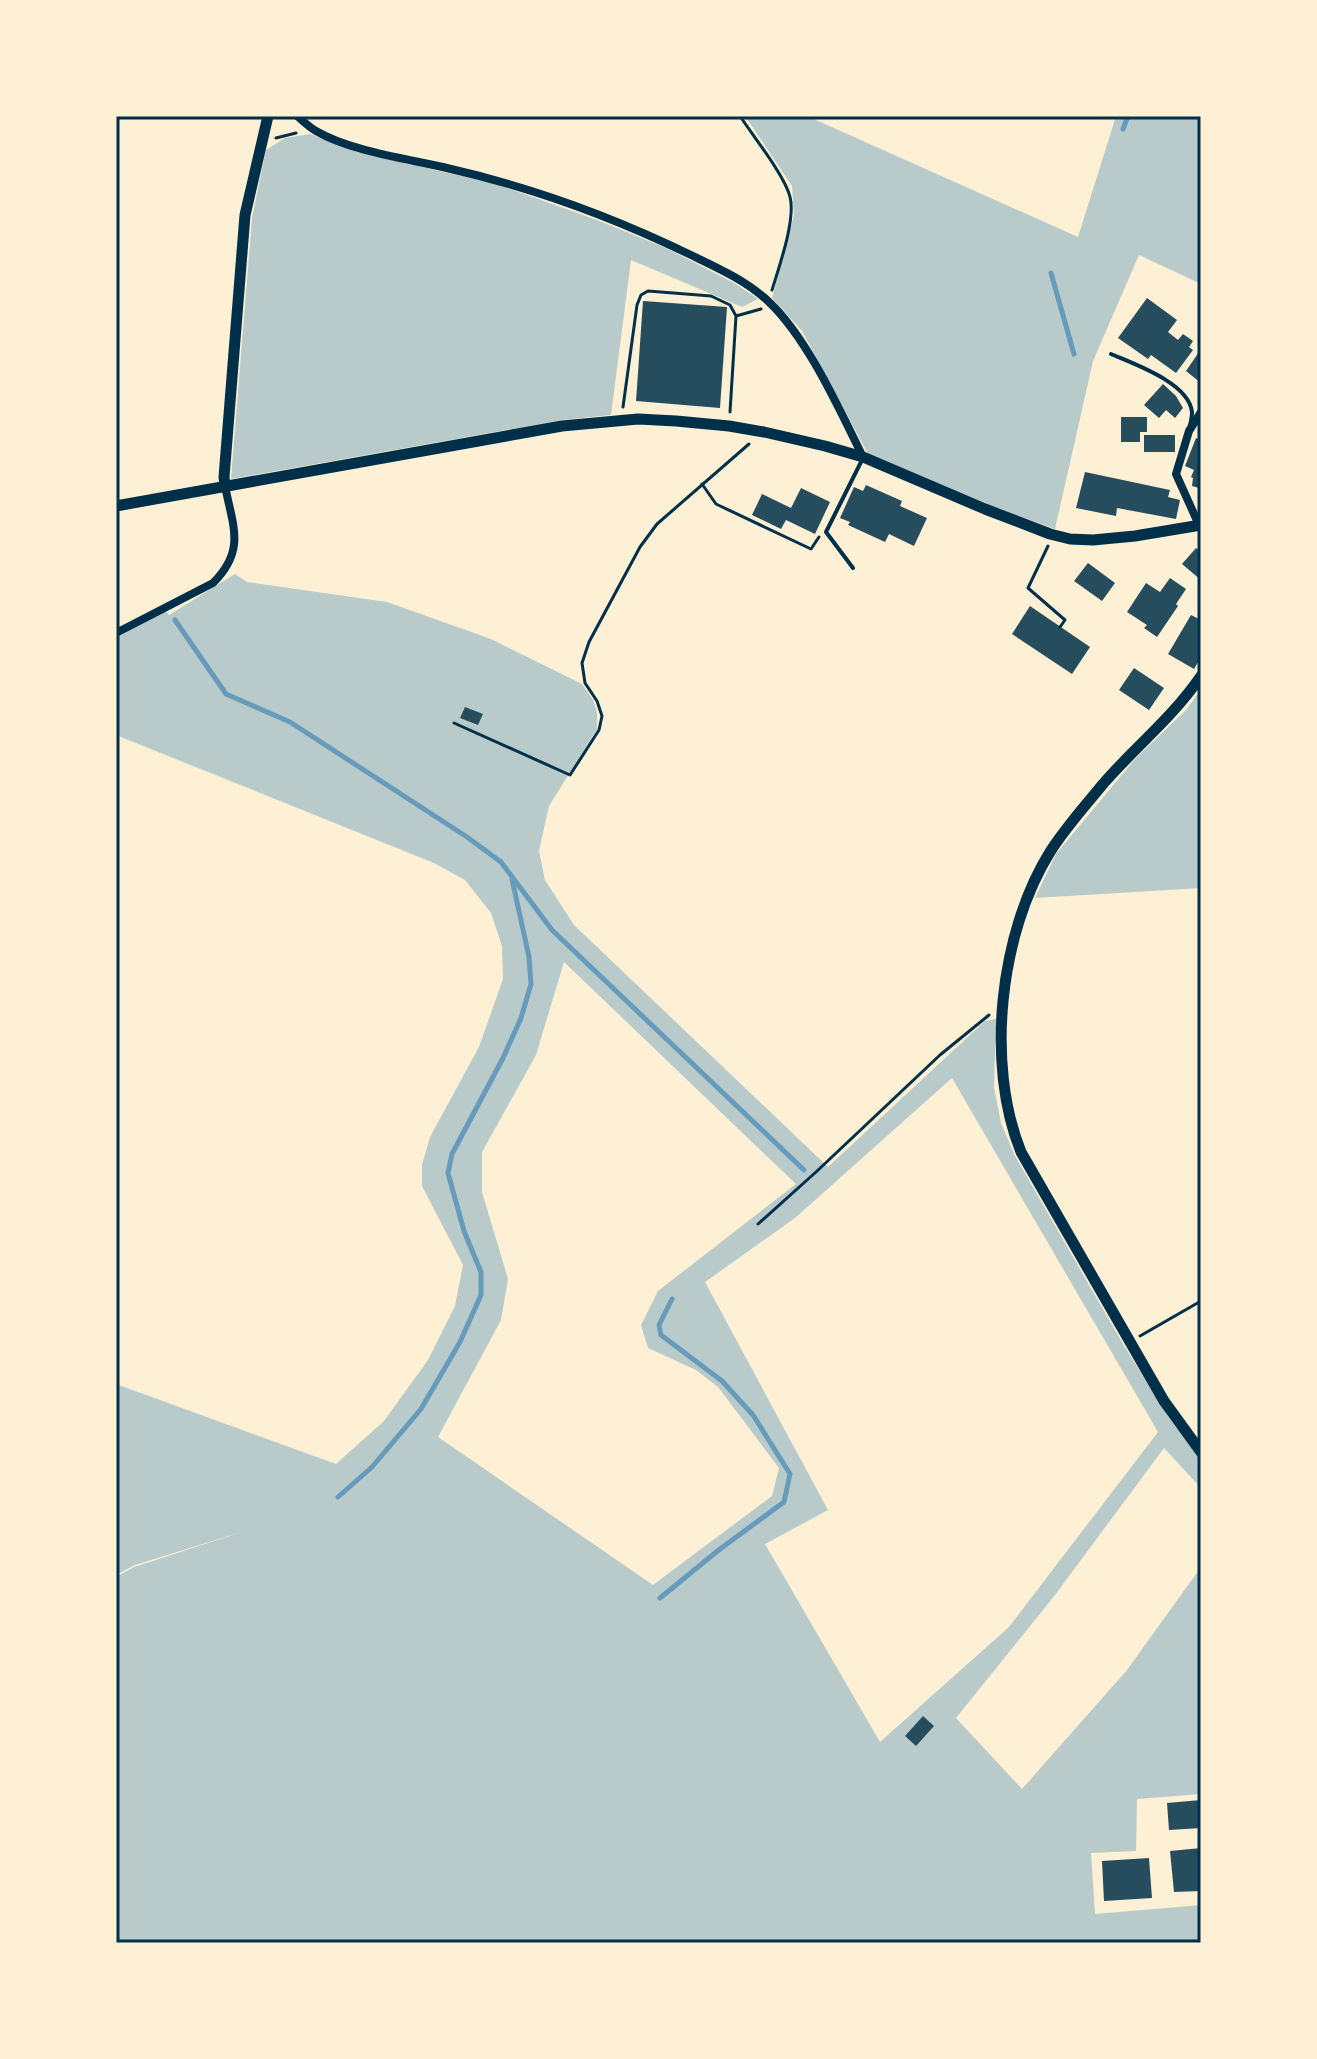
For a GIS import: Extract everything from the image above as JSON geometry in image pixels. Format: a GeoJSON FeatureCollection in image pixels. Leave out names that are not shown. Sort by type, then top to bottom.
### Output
{"type":"FeatureCollection","features":[{"type":"Feature","properties":{"kind":"street"},"geometry":{"type":"LineString","coordinates":[[116,633],[213,583],[225,571],[232,556],[235,540],[224,477],[245,215],[268,116]]}},
{"type":"Feature","properties":{"kind":"street"},"geometry":{"type":"LineString","coordinates":[[297,116],[313,130],[329,138],[495,179],[603,217],[740,280],[770,303],[795,332],[863,457]]}},
{"type":"Feature","properties":{"kind":"street"},"geometry":{"type":"LineString","coordinates":[[116,506],[562,426],[676,421],[729,426],[825,446],[863,457],[1053,535],[1070,539],[1116,538],[1200,526],[1176,474],[1189,431],[1201,412]]}},
{"type":"Feature","properties":{"kind":"street"},"geometry":{"type":"LineString","coordinates":[[1201,676],[1179,706],[1103,784],[1051,851],[1017,930],[1008,965],[1001,1035],[1003,1080],[1011,1127],[1021,1152],[1164,1401],[1201,1452]]}},
{"type":"Feature","properties":{"kind":"lane"},"geometry":{"type":"LineString","coordinates":[[1111,354],[1157,373],[1181,392],[1192,411],[1189,431],[1201,430]]}},
{"type":"Feature","properties":{"kind":"lane"},"geometry":{"type":"LineString","coordinates":[[853,568],[826,532],[863,457]]}},
{"type":"Feature","properties":{"kind":"path"},"geometry":{"type":"LineString","coordinates":[[736,316],[770,303],[791,208],[790,196],[783,181],[740,116]]}},
{"type":"Feature","properties":{"kind":"path"},"geometry":{"type":"LineString","coordinates":[[262,144],[278,137],[313,130]]}},
{"type":"Feature","properties":{"kind":"path"},"geometry":{"type":"LineString","coordinates":[[622,421],[637,305],[641,295],[648,291],[711,296],[730,305],[736,316],[729,426]]}},
{"type":"Feature","properties":{"kind":"path"},"geometry":{"type":"LineString","coordinates":[[454,723],[570,775],[599,730],[602,716],[597,701],[585,683],[582,663],[589,642],[640,547],[657,524],[764,432]]}},
{"type":"Feature","properties":{"kind":"path"},"geometry":{"type":"LineString","coordinates":[[702,484],[716,504],[811,549],[817,538],[826,532]]}},
{"type":"Feature","properties":{"kind":"path"},"geometry":{"type":"LineString","coordinates":[[1042,560],[1028,588],[1065,620],[1060,627]]}},
{"type":"Feature","properties":{"kind":"path"},"geometry":{"type":"LineString","coordinates":[[758,1224],[951,1045],[987,1016],[1002,1012]]}},
{"type":"Feature","properties":{"kind":"path"},"geometry":{"type":"LineString","coordinates":[[1130,1342],[1201,1301]]}},
{"type":"Feature","properties":{"kind":"shaded area"},"geometry":{"type":"Polygon","coordinates":[[[745,116],[807,116],[1078,237],[1116,116],[1201,116],[1201,284],[1139,255],[1093,361],[1055,529],[868,454],[802,331],[772,298],[794,215],[792,186],[745,116]]]}},
{"type":"Feature","properties":{"kind":"shaded area"},"geometry":{"type":"Polygon","coordinates":[[[310,134],[357,152],[496,184],[597,220],[666,248],[758,299],[742,307],[631,260],[611,415],[562,420],[231,479],[252,218],[266,150],[285,138],[310,134]]]}},
{"type":"Feature","properties":{"kind":"shaded area"},"geometry":{"type":"Polygon","coordinates":[[[235,574],[247,582],[387,602],[491,639],[582,684],[597,712],[597,729],[549,806],[539,851],[545,880],[574,925],[828,1167],[985,1021],[996,1019],[994,1087],[1001,1123],[1015,1156],[1123,1344],[1169,1418],[1201,1460],[1201,1488],[1164,1448],[1055,1595],[956,1718],[1022,1789],[1127,1670],[1201,1567],[1201,1794],[1137,1799],[1136,1851],[1091,1853],[1095,1914],[1201,1905],[1201,1943],[116,1943],[116,1577],[134,1567],[248,1530],[135,1565],[116,1575],[116,1384],[336,1464],[384,1421],[428,1360],[455,1306],[463,1265],[422,1186],[422,1165],[430,1137],[479,1047],[503,979],[502,946],[491,913],[465,880],[434,863],[116,735],[116,638],[166,611],[169,615],[235,574]],[[564,962],[536,1055],[482,1152],[482,1192],[508,1279],[501,1320],[438,1437],[653,1585],[772,1496],[779,1468],[718,1387],[696,1370],[648,1348],[641,1325],[658,1291],[796,1184],[564,962]],[[952,1078],[795,1218],[705,1282],[828,1510],[765,1544],[880,1742],[1009,1627],[1158,1432],[952,1078]]]}},
{"type":"Feature","properties":{"kind":"shaded area"},"geometry":{"type":"Polygon","coordinates":[[[1201,689],[1201,888],[1035,898],[1056,854],[1135,759],[1186,710],[1201,689]]]}},
{"type":"Feature","properties":{"kind":"building"},"geometry":{"type":"Polygon","coordinates":[[[1147,298],[1177,320],[1168,332],[1178,340],[1183,334],[1193,341],[1189,347],[1193,350],[1176,373],[1151,355],[1148,359],[1118,338],[1147,298]]]}},
{"type":"Feature","properties":{"kind":"building"},"geometry":{"type":"Polygon","coordinates":[[[643,301],[727,307],[720,408],[636,401],[643,301]]]}},
{"type":"Feature","properties":{"kind":"building"},"geometry":{"type":"Polygon","coordinates":[[[1201,349],[1201,383],[1186,371],[1201,349]]]}},
{"type":"Feature","properties":{"kind":"building"},"geometry":{"type":"Polygon","coordinates":[[[1163,384],[1183,408],[1175,418],[1166,410],[1159,418],[1144,405],[1163,384]]]}},
{"type":"Feature","properties":{"kind":"building"},"geometry":{"type":"Polygon","coordinates":[[[1121,417],[1147,417],[1147,432],[1140,432],[1140,442],[1121,442],[1121,417]]]}},
{"type":"Feature","properties":{"kind":"building"},"geometry":{"type":"Polygon","coordinates":[[[1144,435],[1175,435],[1175,452],[1144,452],[1144,435]]]}},
{"type":"Feature","properties":{"kind":"building"},"geometry":{"type":"Polygon","coordinates":[[[1196,438],[1201,440],[1199,488],[1192,486],[1194,470],[1185,466],[1196,438]]]}},
{"type":"Feature","properties":{"kind":"building"},"geometry":{"type":"Polygon","coordinates":[[[1085,472],[1170,490],[1168,497],[1180,500],[1176,519],[1117,508],[1116,516],[1076,508],[1085,472]]]}},
{"type":"Feature","properties":{"kind":"building"},"geometry":{"type":"Polygon","coordinates":[[[866,485],[902,501],[900,506],[927,518],[914,546],[889,534],[885,542],[848,525],[850,522],[840,518],[854,487],[863,491],[866,485]]]}},
{"type":"Feature","properties":{"kind":"building"},"geometry":{"type":"Polygon","coordinates":[[[801,488],[830,502],[815,534],[786,520],[781,529],[752,515],[762,494],[791,508],[801,488]]]}},
{"type":"Feature","properties":{"kind":"building"},"geometry":{"type":"Polygon","coordinates":[[[1196,548],[1201,552],[1201,580],[1182,564],[1196,548]]]}},
{"type":"Feature","properties":{"kind":"building"},"geometry":{"type":"Polygon","coordinates":[[[1088,563],[1115,583],[1102,601],[1074,581],[1088,563]]]}},
{"type":"Feature","properties":{"kind":"building"},"geometry":{"type":"Polygon","coordinates":[[[1170,578],[1186,589],[1157,637],[1144,628],[1147,625],[1127,612],[1146,583],[1160,592],[1170,578]]]}},
{"type":"Feature","properties":{"kind":"building"},"geometry":{"type":"Polygon","coordinates":[[[1030,606],[1090,647],[1072,674],[1012,634],[1030,606]]]}},
{"type":"Feature","properties":{"kind":"building"},"geometry":{"type":"Polygon","coordinates":[[[1191,615],[1201,620],[1201,657],[1194,669],[1168,654],[1191,615]]]}},
{"type":"Feature","properties":{"kind":"building"},"geometry":{"type":"Polygon","coordinates":[[[1134,668],[1164,688],[1149,710],[1119,690],[1134,668]]]}},
{"type":"Feature","properties":{"kind":"building"},"geometry":{"type":"Polygon","coordinates":[[[465,707],[483,714],[478,725],[460,718],[465,707]]]}},
{"type":"Feature","properties":{"kind":"building"},"geometry":{"type":"Polygon","coordinates":[[[923,1716],[934,1726],[916,1746],[905,1736],[923,1716]]]}},
{"type":"Feature","properties":{"kind":"building"},"geometry":{"type":"Polygon","coordinates":[[[1201,1800],[1201,1828],[1169,1830],[1167,1803],[1201,1800]]]}},
{"type":"Feature","properties":{"kind":"building"},"geometry":{"type":"Polygon","coordinates":[[[1201,1848],[1201,1891],[1174,1892],[1170,1851],[1201,1848]]]}},
{"type":"Feature","properties":{"kind":"building"},"geometry":{"type":"Polygon","coordinates":[[[1149,1858],[1152,1898],[1104,1901],[1102,1861],[1149,1858]]]}},
{"type":"Feature","properties":{"kind":"waterway"},"geometry":{"type":"LineString","coordinates":[[1123,129],[1128,116]]}},
{"type":"Feature","properties":{"kind":"waterway"},"geometry":{"type":"LineString","coordinates":[[1051,273],[1074,354]]}},
{"type":"Feature","properties":{"kind":"waterway"},"geometry":{"type":"LineString","coordinates":[[175,620],[226,694],[290,722],[501,862],[552,930],[804,1170]]}},
{"type":"Feature","properties":{"kind":"waterway"},"geometry":{"type":"LineString","coordinates":[[338,1497],[372,1467],[421,1409],[460,1342],[481,1295],[481,1272],[464,1231],[448,1173],[452,1154],[521,1018],[531,984],[529,957],[512,879]]}},
{"type":"Feature","properties":{"kind":"waterway"},"geometry":{"type":"LineString","coordinates":[[660,1598],[784,1502],[790,1474],[753,1415],[722,1381],[661,1335],[659,1325],[672,1299]]}}]}
